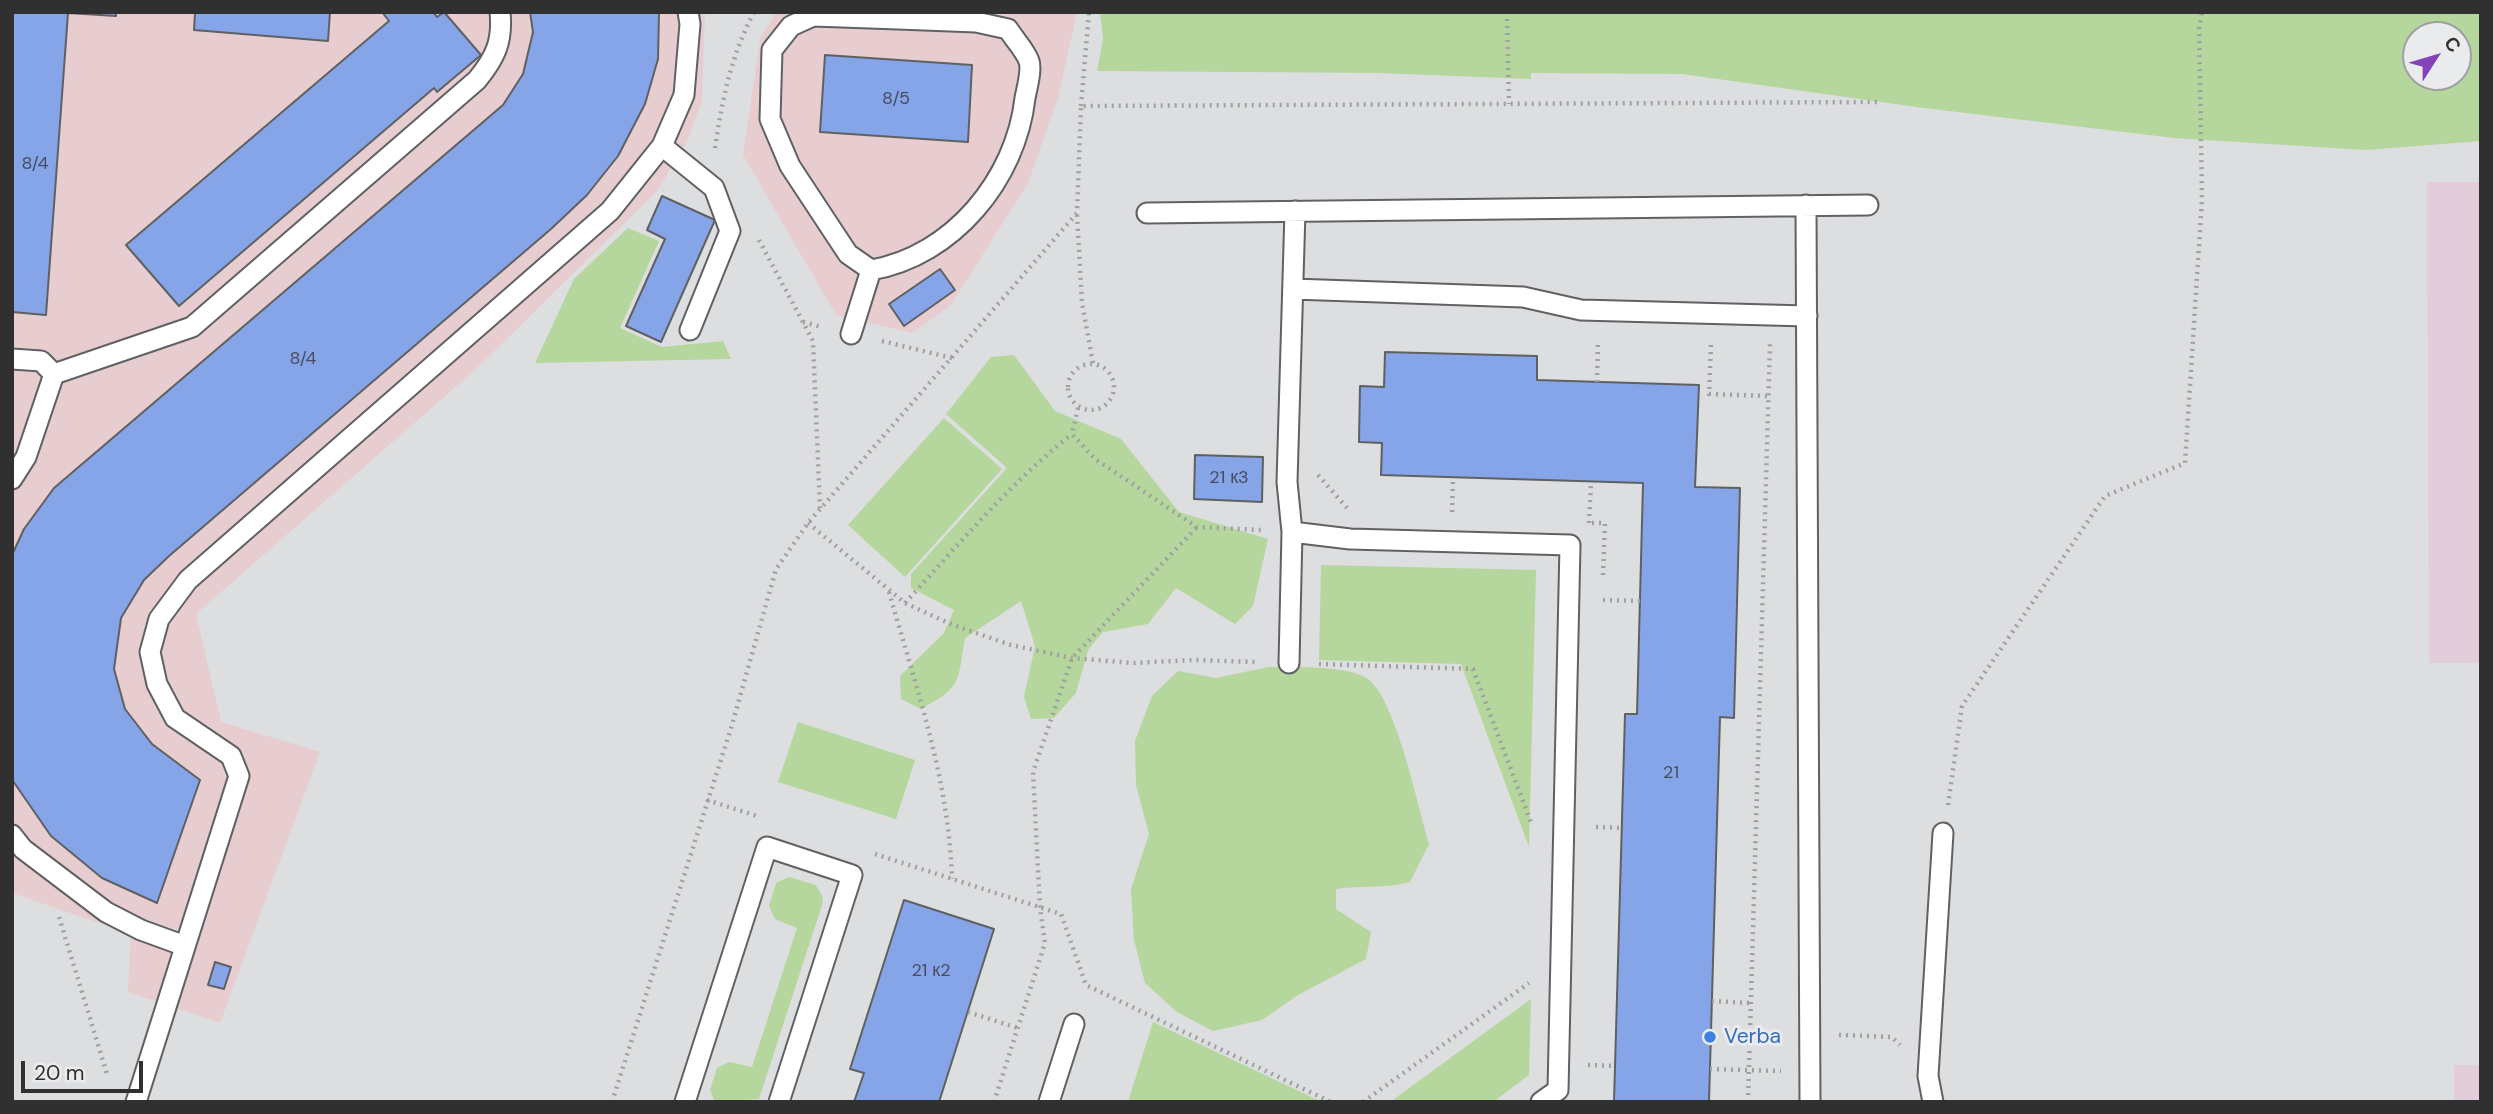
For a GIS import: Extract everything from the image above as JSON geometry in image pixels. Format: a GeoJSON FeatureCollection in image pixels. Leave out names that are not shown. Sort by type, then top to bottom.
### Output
{"type":"FeatureCollection","features":[{"type":"Feature","properties":{"kind":"lane"},"geometry":{"type":"LineString","coordinates":[[54,374],[192,327],[477,80],[496,56],[502,29],[500,12]]}},
{"type":"Feature","properties":{"kind":"lane"},"geometry":{"type":"LineString","coordinates":[[136,1102],[239,776],[232,756],[175,718],[157,684],[150,652],[159,620],[188,580],[610,211],[662,146],[684,95],[690,24],[688,12]]}},
{"type":"Feature","properties":{"kind":"lane"},"geometry":{"type":"LineString","coordinates":[[813,16],[898,16],[975,22],[1008,29],[1030,62],[1022,124],[994,187],[962,226],[895,266],[871,270],[848,254],[790,166],[770,119],[772,50],[791,26],[813,16]]}},
{"type":"Feature","properties":{"kind":"lane"},"geometry":{"type":"LineString","coordinates":[[662,146],[714,188],[730,231],[690,330]]}},
{"type":"Feature","properties":{"kind":"lane"},"geometry":{"type":"LineString","coordinates":[[1806,205],[1810,1102]]}},
{"type":"Feature","properties":{"kind":"lane"},"geometry":{"type":"LineString","coordinates":[[1147,213],[1868,205]]}},
{"type":"Feature","properties":{"kind":"lane"},"geometry":{"type":"LineString","coordinates":[[1289,663],[1292,532],[1287,482],[1295,211]]}},
{"type":"Feature","properties":{"kind":"lane"},"geometry":{"type":"LineString","coordinates":[[851,334],[871,270]]}},
{"type":"Feature","properties":{"kind":"lane"},"geometry":{"type":"LineString","coordinates":[[1293,289],[1523,297],[1581,310],[1807,316]]}},
{"type":"Feature","properties":{"kind":"lane"},"geometry":{"type":"LineString","coordinates":[[12,359],[41,361],[54,374]]}},
{"type":"Feature","properties":{"kind":"lane"},"geometry":{"type":"LineString","coordinates":[[12,480],[26,457],[54,374]]}},
{"type":"Feature","properties":{"kind":"lane"},"geometry":{"type":"LineString","coordinates":[[1292,532],[1350,539],[1570,545],[1558,1090],[1541,1102]]}},
{"type":"Feature","properties":{"kind":"lane"},"geometry":{"type":"LineString","coordinates":[[1933,1102],[1928,1076],[1943,833]]}},
{"type":"Feature","properties":{"kind":"lane"},"geometry":{"type":"LineString","coordinates":[[16,844],[106,912],[141,930],[185,946]]}},
{"type":"Feature","properties":{"kind":"lane"},"geometry":{"type":"LineString","coordinates":[[685,1102],[767,847],[852,875],[779,1102]]}},
{"type":"Feature","properties":{"kind":"lane"},"geometry":{"type":"LineString","coordinates":[[1049,1102],[1074,1024]]}},
{"type":"Feature","properties":{"kind":"path"},"geometry":{"type":"LineString","coordinates":[[714,157],[723,95],[740,40],[754,12]]}},
{"type":"Feature","properties":{"kind":"path"},"geometry":{"type":"LineString","coordinates":[[1089,12],[1081,106],[1077,213],[1082,303],[1093,363]]}},
{"type":"Feature","properties":{"kind":"path"},"geometry":{"type":"LineString","coordinates":[[1507,12],[1509,104]]}},
{"type":"Feature","properties":{"kind":"path"},"geometry":{"type":"LineString","coordinates":[[1943,833],[1962,706],[2105,496],[2185,463],[2202,199],[2199,29],[2202,12]]}},
{"type":"Feature","properties":{"kind":"path"},"geometry":{"type":"LineString","coordinates":[[1081,106],[1879,102]]}},
{"type":"Feature","properties":{"kind":"path"},"geometry":{"type":"LineString","coordinates":[[612,1102],[732,725],[776,569],[808,523],[1077,213]]}},
{"type":"Feature","properties":{"kind":"path"},"geometry":{"type":"LineString","coordinates":[[752,228],[813,341],[820,509]]}},
{"type":"Feature","properties":{"kind":"path"},"geometry":{"type":"LineString","coordinates":[[1711,333],[1709,394],[1769,396]]}},
{"type":"Feature","properties":{"kind":"path"},"geometry":{"type":"LineString","coordinates":[[851,334],[952,358]]}},
{"type":"Feature","properties":{"kind":"path"},"geometry":{"type":"LineString","coordinates":[[1748,1102],[1770,335]]}},
{"type":"Feature","properties":{"kind":"path"},"geometry":{"type":"LineString","coordinates":[[1597,356],[1597,382]]}},
{"type":"Feature","properties":{"kind":"path"},"geometry":{"type":"LineString","coordinates":[[1093,363],[1109,370],[1116,386],[1110,403],[1095,411],[1078,408],[1069,395],[1069,379],[1078,367],[1093,363]]}},
{"type":"Feature","properties":{"kind":"path"},"geometry":{"type":"LineString","coordinates":[[905,603],[992,506],[1037,461],[1072,434],[1078,408]]}},
{"type":"Feature","properties":{"kind":"path"},"geometry":{"type":"LineString","coordinates":[[1072,434],[1094,459],[1197,527],[1292,532]]}},
{"type":"Feature","properties":{"kind":"path"},"geometry":{"type":"LineString","coordinates":[[1313,469],[1348,509],[1358,511]]}},
{"type":"Feature","properties":{"kind":"path"},"geometry":{"type":"LineString","coordinates":[[1452,519],[1453,478]]}},
{"type":"Feature","properties":{"kind":"path"},"geometry":{"type":"LineString","coordinates":[[1590,523],[1591,482]]}},
{"type":"Feature","properties":{"kind":"path"},"geometry":{"type":"LineString","coordinates":[[808,523],[905,603],[953,625],[1011,645],[1072,658],[1133,663],[1195,660],[1473,670],[1533,830]]}},
{"type":"Feature","properties":{"kind":"path"},"geometry":{"type":"LineString","coordinates":[[994,1102],[1045,943],[1040,908],[1033,772],[1072,658],[1197,527]]}},
{"type":"Feature","properties":{"kind":"path"},"geometry":{"type":"LineString","coordinates":[[888,591],[940,771],[951,838],[952,879]]}},
{"type":"Feature","properties":{"kind":"path"},"geometry":{"type":"LineString","coordinates":[[1603,600],[1640,601]]}},
{"type":"Feature","properties":{"kind":"path"},"geometry":{"type":"LineString","coordinates":[[1596,827],[1622,828]]}},
{"type":"Feature","properties":{"kind":"path"},"geometry":{"type":"LineString","coordinates":[[43,865],[107,1074]]}},
{"type":"Feature","properties":{"kind":"path"},"geometry":{"type":"LineString","coordinates":[[1040,908],[1061,914],[1086,985],[1331,1102]]}},
{"type":"Feature","properties":{"kind":"path"},"geometry":{"type":"LineString","coordinates":[[1363,1102],[1560,961]]}},
{"type":"Feature","properties":{"kind":"path"},"geometry":{"type":"LineString","coordinates":[[1712,1002],[1751,1003]]}},
{"type":"Feature","properties":{"kind":"path"},"geometry":{"type":"LineString","coordinates":[[968,1012],[1018,1028]]}},
{"type":"Feature","properties":{"kind":"path"},"geometry":{"type":"LineString","coordinates":[[1810,1034],[1892,1037]]}},
{"type":"Feature","properties":{"kind":"path"},"geometry":{"type":"LineString","coordinates":[[1710,1069],[1810,1072]]}},
{"type":"Feature","properties":{"kind":"shaded area"},"geometry":{"type":"Polygon","coordinates":[[[12,12],[705,12],[702,100],[687,142],[657,191],[475,370],[196,614],[221,722],[320,752],[220,1023],[128,992],[131,934],[12,893],[12,12]]]}},
{"type":"Feature","properties":{"kind":"shaded area"},"geometry":{"type":"Polygon","coordinates":[[[776,12],[1077,12],[1058,98],[1028,183],[951,305],[912,333],[836,315],[743,155],[760,39],[776,12]]]}},
{"type":"Feature","properties":{"kind":"shaded area"},"geometry":{"type":"Polygon","coordinates":[[[2427,182],[2481,182],[2481,663],[2429,663],[2427,182]]]}},
{"type":"Feature","properties":{"kind":"shaded area"},"geometry":{"type":"Polygon","coordinates":[[[2454,1065],[2481,1065],[2481,1102],[2454,1102],[2454,1065]]]}},
{"type":"Feature","properties":{"kind":"green space"},"geometry":{"type":"Polygon","coordinates":[[[1100,12],[2481,12],[2481,141],[2366,150],[2174,138],[1924,108],[1682,74],[1531,73],[1531,79],[1379,73],[1097,71],[1103,39],[1100,12]]]}},
{"type":"Feature","properties":{"kind":"green space"},"geometry":{"type":"Polygon","coordinates":[[[628,228],[659,241],[620,328],[662,347],[723,341],[731,359],[535,363],[574,279],[628,228]]]}},
{"type":"Feature","properties":{"kind":"green space"},"geometry":{"type":"Polygon","coordinates":[[[1014,355],[1055,411],[1121,439],[1179,512],[1268,539],[1253,606],[1235,624],[1176,588],[1148,624],[1103,632],[1088,650],[1076,693],[1054,718],[1031,719],[1024,697],[1035,646],[1021,601],[965,638],[956,682],[944,695],[921,709],[901,699],[900,676],[944,633],[954,610],[911,588],[911,574],[1007,468],[946,414],[991,357],[1014,355]]]}},
{"type":"Feature","properties":{"kind":"green space"},"geometry":{"type":"Polygon","coordinates":[[[944,418],[1002,469],[905,577],[848,525],[944,418]]]}},
{"type":"Feature","properties":{"kind":"green space"},"geometry":{"type":"Polygon","coordinates":[[[1321,565],[1536,570],[1529,847],[1461,664],[1319,660],[1321,565]]]}},
{"type":"Feature","properties":{"kind":"green space"},"geometry":{"type":"Polygon","coordinates":[[[1268,667],[1334,669],[1359,674],[1368,679],[1388,708],[1397,731],[1429,844],[1410,882],[1336,889],[1336,909],[1371,932],[1366,959],[1298,995],[1262,1020],[1213,1031],[1177,1012],[1145,983],[1134,940],[1131,889],[1149,834],[1136,785],[1135,741],[1152,696],[1178,671],[1216,678],[1268,667]]]}},
{"type":"Feature","properties":{"kind":"green space"},"geometry":{"type":"Polygon","coordinates":[[[798,722],[915,760],[896,819],[778,782],[798,722]]]}},
{"type":"Feature","properties":{"kind":"green space"},"geometry":{"type":"Polygon","coordinates":[[[789,877],[816,885],[823,898],[759,1099],[715,1102],[710,1090],[717,1068],[729,1062],[752,1067],[797,928],[775,919],[769,906],[776,883],[789,877]]]}},
{"type":"Feature","properties":{"kind":"green space"},"geometry":{"type":"Polygon","coordinates":[[[1531,999],[1529,1075],[1493,1102],[1390,1102],[1531,999]]]}},
{"type":"Feature","properties":{"kind":"green space"},"geometry":{"type":"Polygon","coordinates":[[[1153,1022],[1322,1102],[1128,1102],[1153,1022]]]}},
{"type":"Feature","properties":{"kind":"building"},"geometry":{"type":"Polygon","coordinates":[[[12,12],[116,12],[116,16],[68,13],[46,315],[12,312],[12,12]]]}},
{"type":"Feature","properties":{"kind":"building"},"geometry":{"type":"Polygon","coordinates":[[[195,12],[330,12],[328,41],[194,30],[195,12]]]}},
{"type":"Feature","properties":{"kind":"building"},"geometry":{"type":"Polygon","coordinates":[[[382,12],[433,12],[437,17],[444,12],[481,55],[437,92],[434,88],[179,306],[126,245],[389,21],[382,12]]]}},
{"type":"Feature","properties":{"kind":"building"},"geometry":{"type":"Polygon","coordinates":[[[530,12],[659,12],[658,59],[645,104],[618,156],[587,195],[144,580],[121,618],[114,669],[125,709],[152,744],[200,780],[157,903],[102,878],[51,836],[13,781],[12,555],[24,529],[54,488],[503,105],[523,74],[533,32],[530,12]]]}},
{"type":"Feature","properties":{"kind":"building"},"geometry":{"type":"Polygon","coordinates":[[[825,55],[972,65],[968,142],[820,132],[825,55]]]}},
{"type":"Feature","properties":{"kind":"building"},"geometry":{"type":"Polygon","coordinates":[[[662,196],[715,220],[661,342],[626,326],[665,239],[647,230],[662,196]]]}},
{"type":"Feature","properties":{"kind":"building"},"geometry":{"type":"Polygon","coordinates":[[[940,269],[955,290],[904,326],[889,304],[940,269]]]}},
{"type":"Feature","properties":{"kind":"building"},"geometry":{"type":"Polygon","coordinates":[[[1385,352],[1537,356],[1537,380],[1699,385],[1695,487],[1740,488],[1734,718],[1720,717],[1709,1102],[1614,1102],[1625,714],[1637,714],[1643,483],[1381,475],[1382,443],[1359,442],[1360,386],[1384,387],[1385,352]]]}},
{"type":"Feature","properties":{"kind":"building"},"geometry":{"type":"Polygon","coordinates":[[[1195,455],[1263,457],[1262,502],[1194,499],[1195,455]]]}},
{"type":"Feature","properties":{"kind":"building"},"geometry":{"type":"Polygon","coordinates":[[[904,900],[994,929],[939,1102],[854,1102],[864,1073],[850,1069],[904,900]]]}},
{"type":"Feature","properties":{"kind":"building"},"geometry":{"type":"Polygon","coordinates":[[[215,962],[231,967],[224,989],[208,985],[215,962]]]}},
{"type":"Feature","properties":{"kind":"place","name":"Verba"},"geometry":{"type":"Point","coordinates":[1710,1037]}}]}
